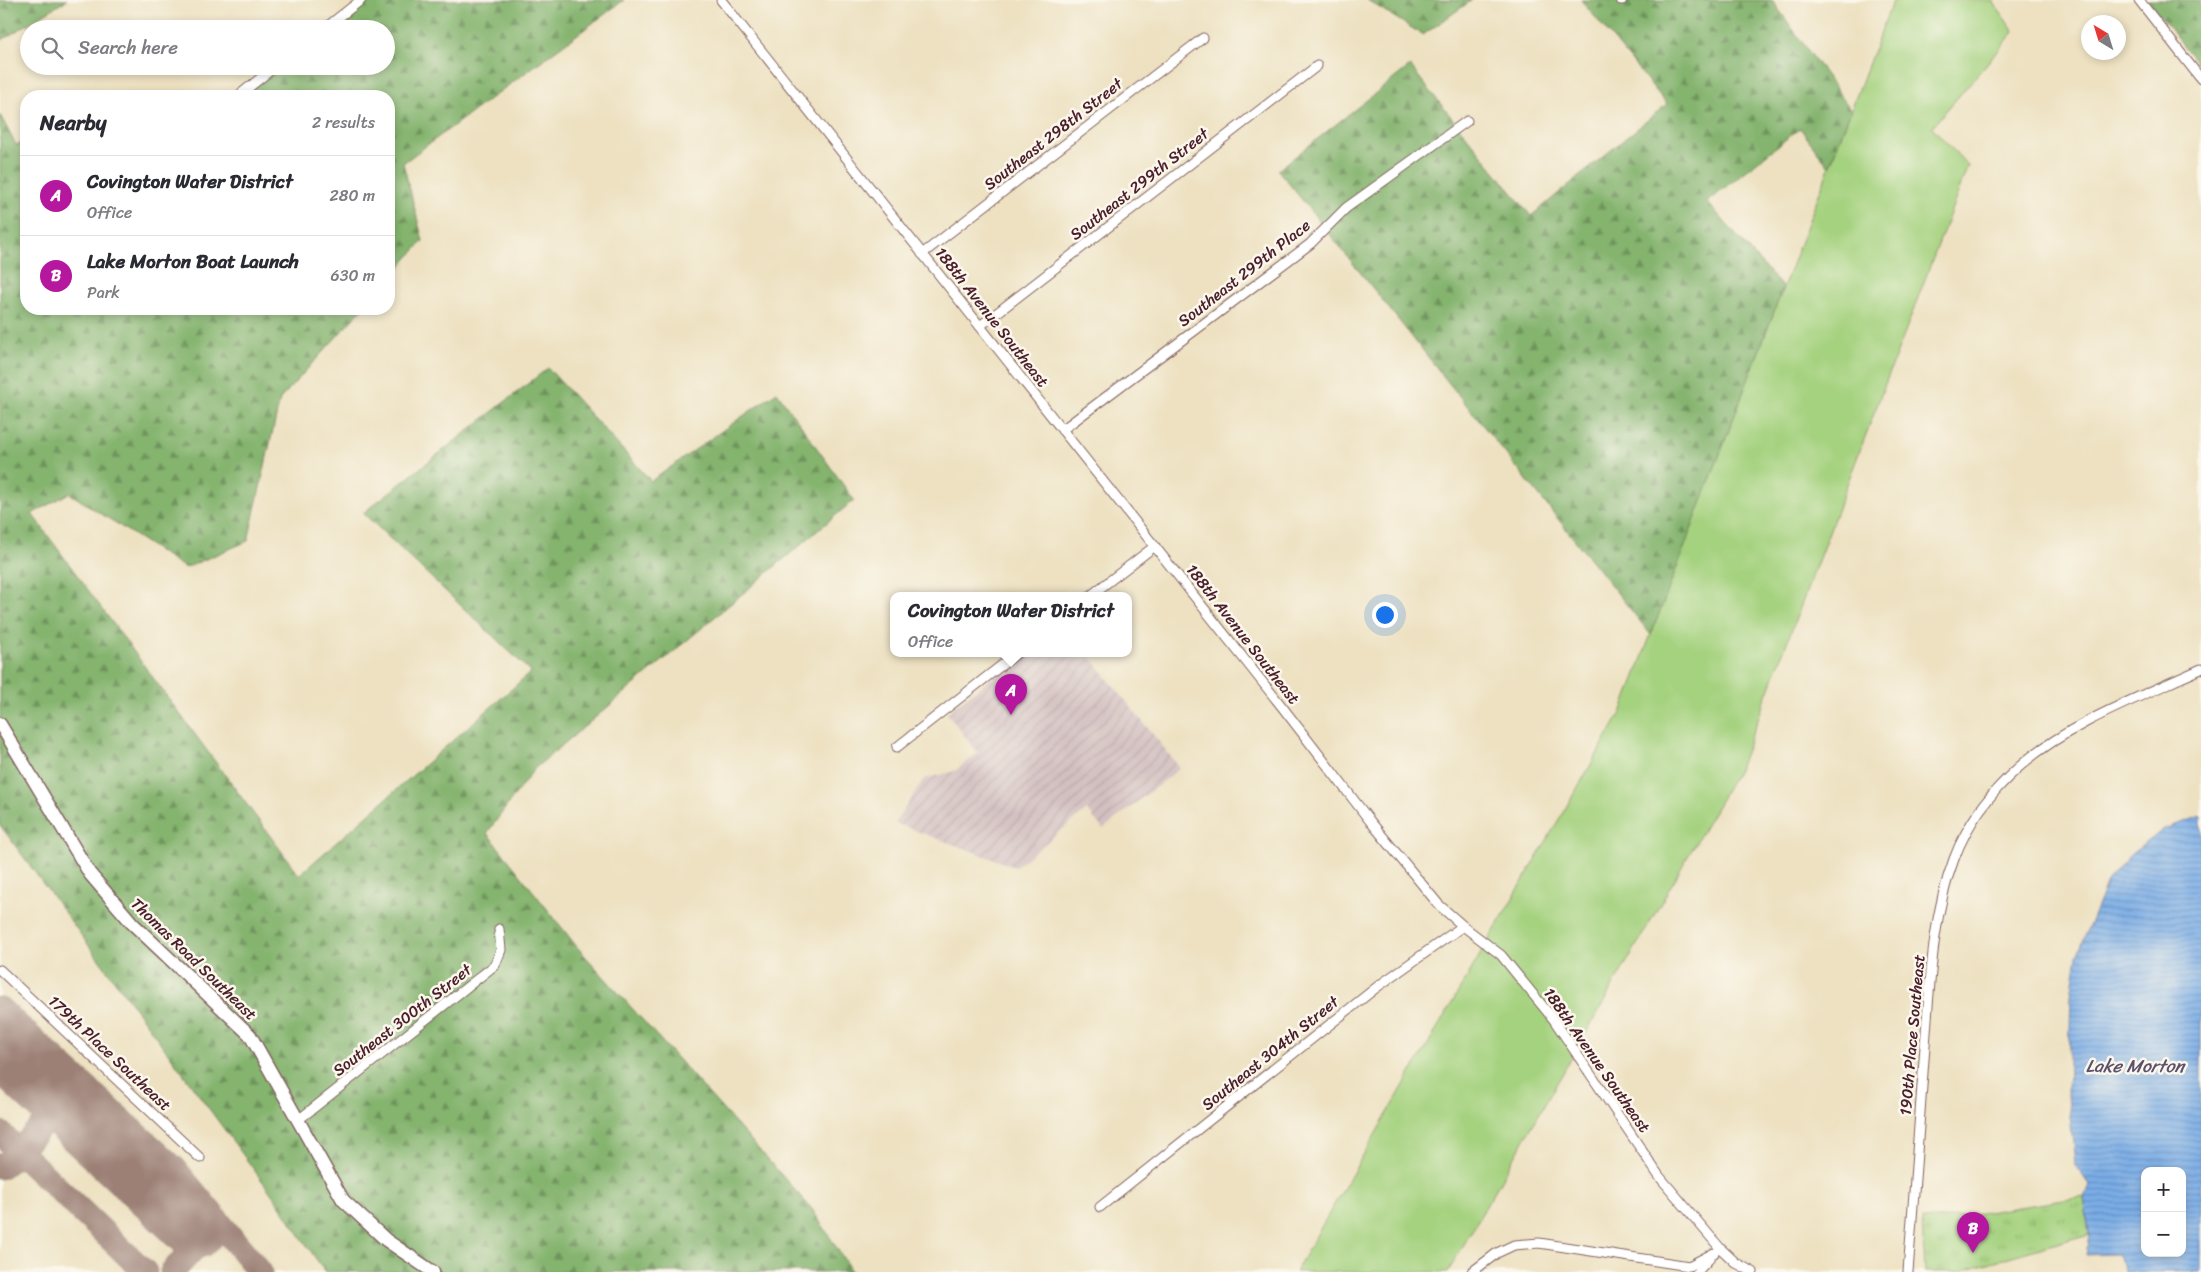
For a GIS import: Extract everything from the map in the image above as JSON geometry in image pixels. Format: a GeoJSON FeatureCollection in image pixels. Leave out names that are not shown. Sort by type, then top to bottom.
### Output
{"type":"FeatureCollection","features":[{"type":"Feature","properties":{"kind":"street"},"geometry":{"type":"LineString","coordinates":[[335,20],[360,0]]}},
{"type":"Feature","properties":{"kind":"street","name":"188th Avenue Southeast"},"geometry":{"type":"LineString","coordinates":[[721,0],[1370,821],[1439,905],[1501,955],[1554,1020],[1660,1176],[1717,1251],[1753,1272]]}},
{"type":"Feature","properties":{"kind":"street"},"geometry":{"type":"LineString","coordinates":[[2139,0],[2201,79]]}},
{"type":"Feature","properties":{"kind":"street","name":"Southeast 298th Street"},"geometry":{"type":"LineString","coordinates":[[922,254],[1203,38]]}},
{"type":"Feature","properties":{"kind":"street","name":"Southeast 299th Street"},"geometry":{"type":"LineString","coordinates":[[980,326],[1317,66]]}},
{"type":"Feature","properties":{"kind":"street"},"geometry":{"type":"LineString","coordinates":[[246,90],[265,75]]}},
{"type":"Feature","properties":{"kind":"street","name":"Southeast 299th Place"},"geometry":{"type":"LineString","coordinates":[[1062,430],[1310,244],[1346,208],[1467,121]]}},
{"type":"Feature","properties":{"kind":"street"},"geometry":{"type":"LineString","coordinates":[[1095,592],[1154,546]]}},
{"type":"Feature","properties":{"kind":"street"},"geometry":{"type":"LineString","coordinates":[[897,747],[1012,657]]}},
{"type":"Feature","properties":{"kind":"street","name":"190th Place Southeast"},"geometry":{"type":"LineString","coordinates":[[1908,1272],[1927,1019],[1942,896],[1954,858],[1980,809],[2003,782],[2020,766],[2069,731],[2201,668]]}},
{"type":"Feature","properties":{"kind":"street","name":"Thomas Road Southeast"},"geometry":{"type":"LineString","coordinates":[[0,724],[90,874],[132,923],[250,1035],[343,1200],[386,1240],[434,1272]]}},
{"type":"Feature","properties":{"kind":"street","name":"Southeast 304th Street"},"geometry":{"type":"LineString","coordinates":[[1100,1207],[1377,987],[1463,926]]}},
{"type":"Feature","properties":{"kind":"street","name":"Southeast 300th Street"},"geometry":{"type":"LineString","coordinates":[[298,1121],[495,964],[501,950],[499,929]]}},
{"type":"Feature","properties":{"kind":"street","name":"179th Place Southeast"},"geometry":{"type":"LineString","coordinates":[[0,970],[200,1158]]}},
{"type":"Feature","properties":{"kind":"street"},"geometry":{"type":"LineString","coordinates":[[1472,1272],[1497,1253],[1514,1245],[1539,1243],[1690,1266],[1717,1251]]}},
{"type":"Feature","properties":{"kind":"street"},"geometry":{"type":"LineString","coordinates":[[1697,1272],[1717,1251]]}},
{"type":"Feature","properties":{"kind":"shaded area"},"geometry":{"type":"Polygon","coordinates":[[[1018,657],[1090,657],[1180,768],[1103,829],[1087,810],[1015,867],[895,823],[924,779],[955,771],[978,753],[947,713],[1018,657]]]}},
{"type":"Feature","properties":{"kind":"green space"},"geometry":{"type":"Polygon","coordinates":[[[0,0],[67,0],[34,20],[20,20],[20,29],[0,41],[0,0]]]}},
{"type":"Feature","properties":{"kind":"green space"},"geometry":{"type":"Polygon","coordinates":[[[364,0],[624,0],[403,163],[423,241],[395,272],[395,90],[249,90],[268,75],[395,75],[395,20],[338,20],[364,0]]]}},
{"type":"Feature","properties":{"kind":"green space"},"geometry":{"type":"Polygon","coordinates":[[[1367,0],[1472,0],[1423,35],[1367,0]]]}},
{"type":"Feature","properties":{"kind":"green space"},"geometry":{"type":"Polygon","coordinates":[[[1581,0],[1772,0],[1851,110],[1829,167],[1800,128],[1707,202],[1783,288],[1651,635],[1278,170],[1410,66],[1531,216],[1667,104],[1581,0]]]}},
{"type":"Feature","properties":{"kind":"green space"},"geometry":{"type":"Polygon","coordinates":[[[1893,0],[1995,0],[1993,2],[2014,32],[1932,127],[1968,166],[1740,766],[1448,1272],[1295,1272],[1621,713],[1893,0]]]}},
{"type":"Feature","properties":{"kind":"green space"},"geometry":{"type":"Polygon","coordinates":[[[2148,0],[2201,0],[2201,68],[2148,0]]]}},
{"type":"Feature","properties":{"kind":"green space"},"geometry":{"type":"Polygon","coordinates":[[[0,115],[16,145],[20,143],[20,315],[357,315],[280,399],[248,541],[185,568],[69,493],[32,514],[299,875],[531,672],[363,513],[548,368],[651,481],[777,392],[854,500],[534,769],[487,833],[578,948],[812,1209],[852,1272],[325,1272],[274,1197],[0,825],[0,115]]]}},
{"type":"Feature","properties":{"kind":"green space"},"geometry":{"type":"Polygon","coordinates":[[[2084,1197],[2089,1234],[1957,1272],[1925,1272],[1922,1220],[1948,1218],[2084,1197]]]}},
{"type":"Feature","properties":{"kind":"water","name":"Lake Morton"},"geometry":{"type":"Polygon","coordinates":[[[2201,816],[2201,1272],[2124,1272],[2123,1264],[2117,1254],[2086,1255],[2089,1234],[2084,1197],[2089,1185],[2075,1164],[2068,1095],[2071,994],[2077,956],[2107,882],[2130,855],[2164,829],[2201,816]]]}},
{"type":"Feature","properties":{"kind":"taxiway"},"geometry":{"type":"LineString","coordinates":[[0,1009],[174,1168],[155,1191]]}},
{"type":"Feature","properties":{"kind":"taxiway"},"geometry":{"type":"LineString","coordinates":[[0,1167],[11,1160],[80,1083]]}},
{"type":"Feature","properties":{"kind":"taxiway"},"geometry":{"type":"LineString","coordinates":[[0,1133],[145,1272]]}},
{"type":"Feature","properties":{"kind":"taxiway"},"geometry":{"type":"LineString","coordinates":[[174,1168],[260,1272]]}},
{"type":"Feature","properties":{"kind":"taxiway"},"geometry":{"type":"LineString","coordinates":[[172,1272],[219,1222]]}},
{"type":"Feature","properties":{"kind":"runway"},"geometry":{"type":"LineString","coordinates":[[0,1047],[195,1228]]}},
{"type":"Feature","properties":{"kind":"place","name":"Covington Water District"},"geometry":{"type":"Point","coordinates":[1011,715]}},
{"type":"Feature","properties":{"kind":"place","name":"Lake Morton Boat Launch"},"geometry":{"type":"Point","coordinates":[1973,1253]}}]}
